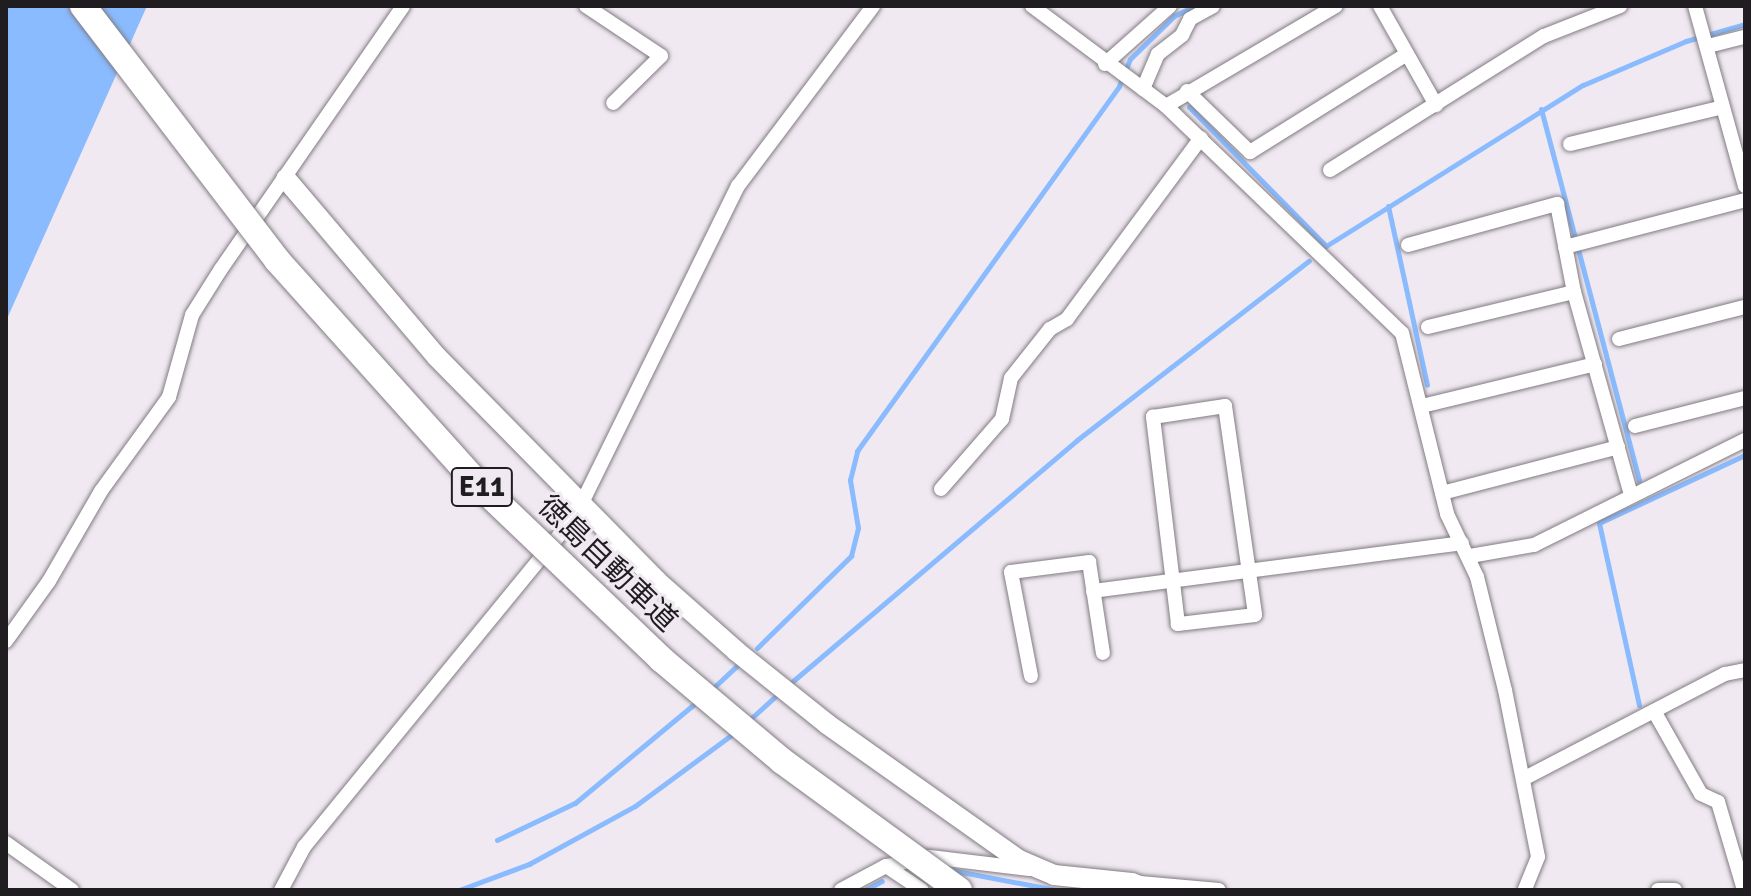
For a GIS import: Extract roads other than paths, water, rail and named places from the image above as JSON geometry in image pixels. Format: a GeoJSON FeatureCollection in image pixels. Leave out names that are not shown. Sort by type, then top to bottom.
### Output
{"type":"FeatureCollection","features":[{"type":"Feature","properties":{"kind":"highway","name":"徳島自動車道"},"geometry":{"type":"LineString","coordinates":[[83,6],[277,260],[477,483],[661,659],[794,771],[959,890]]}},
{"type":"Feature","properties":{"kind":"street"},"geometry":{"type":"LineString","coordinates":[[6,641],[49,581],[101,491],[169,397],[192,315],[403,6]]}},
{"type":"Feature","properties":{"kind":"street"},"geometry":{"type":"LineString","coordinates":[[586,6],[661,56],[613,103]]}},
{"type":"Feature","properties":{"kind":"street"},"geometry":{"type":"LineString","coordinates":[[281,890],[304,847],[582,505],[738,186],[873,6]]}},
{"type":"Feature","properties":{"kind":"street"},"geometry":{"type":"LineString","coordinates":[[1032,6],[1105,64],[1166,106],[1402,333],[1442,493],[1466,549],[1523,779],[1538,857],[1525,890]]}},
{"type":"Feature","properties":{"kind":"street"},"geometry":{"type":"LineString","coordinates":[[1105,64],[1170,6]]}},
{"type":"Feature","properties":{"kind":"street"},"geometry":{"type":"LineString","coordinates":[[1143,89],[1158,54],[1182,35],[1187,13],[1213,6]]}},
{"type":"Feature","properties":{"kind":"street"},"geometry":{"type":"LineString","coordinates":[[1166,106],[1336,6]]}},
{"type":"Feature","properties":{"kind":"street"},"geometry":{"type":"LineString","coordinates":[[1380,6],[1436,105]]}},
{"type":"Feature","properties":{"kind":"street"},"geometry":{"type":"LineString","coordinates":[[1330,170],[1544,36],[1620,6]]}},
{"type":"Feature","properties":{"kind":"street"},"geometry":{"type":"LineString","coordinates":[[1695,6],[1745,186]]}},
{"type":"Feature","properties":{"kind":"street"},"geometry":{"type":"LineString","coordinates":[[1706,38],[1745,37]]}},
{"type":"Feature","properties":{"kind":"street"},"geometry":{"type":"LineString","coordinates":[[1187,91],[1250,152],[1407,54]]}},
{"type":"Feature","properties":{"kind":"street"},"geometry":{"type":"LineString","coordinates":[[1570,144],[1723,107]]}},
{"type":"Feature","properties":{"kind":"street"},"geometry":{"type":"LineString","coordinates":[[941,489],[1002,419],[1011,378],[1050,329],[1067,319],[1201,138]]}},
{"type":"Feature","properties":{"kind":"street"},"geometry":{"type":"LineString","coordinates":[[286,179],[437,357],[582,505],[747,660],[827,724],[1037,870]]}},
{"type":"Feature","properties":{"kind":"street"},"geometry":{"type":"LineString","coordinates":[[1565,247],[1745,200]]}},
{"type":"Feature","properties":{"kind":"street"},"geometry":{"type":"LineString","coordinates":[[1408,245],[1557,204],[1574,292],[1631,495]]}},
{"type":"Feature","properties":{"kind":"street"},"geometry":{"type":"LineString","coordinates":[[1428,327],[1574,292]]}},
{"type":"Feature","properties":{"kind":"street"},"geometry":{"type":"LineString","coordinates":[[1619,339],[1745,307]]}},
{"type":"Feature","properties":{"kind":"street"},"geometry":{"type":"LineString","coordinates":[[1422,406],[1595,364]]}},
{"type":"Feature","properties":{"kind":"street"},"geometry":{"type":"LineString","coordinates":[[1635,426],[1745,398]]}},
{"type":"Feature","properties":{"kind":"street"},"geometry":{"type":"LineString","coordinates":[[1225,406],[1248,572],[1255,615],[1178,624],[1153,417],[1225,406]]}},
{"type":"Feature","properties":{"kind":"street"},"geometry":{"type":"LineString","coordinates":[[1093,591],[1466,549],[1534,545],[1745,440]]}},
{"type":"Feature","properties":{"kind":"street"},"geometry":{"type":"LineString","coordinates":[[1442,493],[1618,447]]}},
{"type":"Feature","properties":{"kind":"street"},"geometry":{"type":"LineString","coordinates":[[1031,676],[1011,572],[1089,562],[1103,653]]}},
{"type":"Feature","properties":{"kind":"street"},"geometry":{"type":"LineString","coordinates":[[1523,779],[1725,674],[1745,670]]}},
{"type":"Feature","properties":{"kind":"street"},"geometry":{"type":"LineString","coordinates":[[1654,711],[1701,794],[1718,802],[1744,890]]}},
{"type":"Feature","properties":{"kind":"street"},"geometry":{"type":"LineString","coordinates":[[6,843],[72,890]]}},
{"type":"Feature","properties":{"kind":"street"},"geometry":{"type":"LineString","coordinates":[[841,890],[886,866],[930,857],[1141,886],[1219,890]]}},
{"type":"Feature","properties":{"kind":"street"},"geometry":{"type":"LineString","coordinates":[[886,866],[922,890]]}},
{"type":"Feature","properties":{"kind":"street"},"geometry":{"type":"LineString","coordinates":[[1658,890],[1675,890]]}},
{"type":"Feature","properties":{"kind":"water"},"geometry":{"type":"Polygon","coordinates":[[[6,6],[147,6],[6,321],[6,6]]]}},
{"type":"Feature","properties":{"kind":"waterway"},"geometry":{"type":"LineString","coordinates":[[757,648],[851,556],[858,528],[850,480],[857,451],[1119,86],[1130,59],[1174,16],[1194,6]]}},
{"type":"Feature","properties":{"kind":"waterway"},"geometry":{"type":"LineString","coordinates":[[1189,107],[1326,246],[1583,85],[1686,41],[1745,24]]}},
{"type":"Feature","properties":{"kind":"waterway"},"geometry":{"type":"LineString","coordinates":[[1541,109],[1639,480]]}},
{"type":"Feature","properties":{"kind":"waterway"},"geometry":{"type":"LineString","coordinates":[[1388,206],[1427,385]]}},
{"type":"Feature","properties":{"kind":"waterway"},"geometry":{"type":"LineString","coordinates":[[793,681],[1077,440],[1309,261]]}},
{"type":"Feature","properties":{"kind":"waterway"},"geometry":{"type":"LineString","coordinates":[[1639,705],[1599,523],[1745,455]]}},
{"type":"Feature","properties":{"kind":"waterway"},"geometry":{"type":"LineString","coordinates":[[712,689],[738,665]]}},
{"type":"Feature","properties":{"kind":"waterway"},"geometry":{"type":"LineString","coordinates":[[748,721],[775,697]]}},
{"type":"Feature","properties":{"kind":"waterway"},"geometry":{"type":"LineString","coordinates":[[497,840],[575,803],[698,701]]}},
{"type":"Feature","properties":{"kind":"waterway"},"geometry":{"type":"LineString","coordinates":[[459,890],[529,864],[635,806],[734,733]]}},
{"type":"Feature","properties":{"kind":"waterway"},"geometry":{"type":"LineString","coordinates":[[951,870],[1056,890]]}},
{"type":"Feature","properties":{"kind":"waterway"},"geometry":{"type":"LineString","coordinates":[[865,890],[882,881]]}}]}
